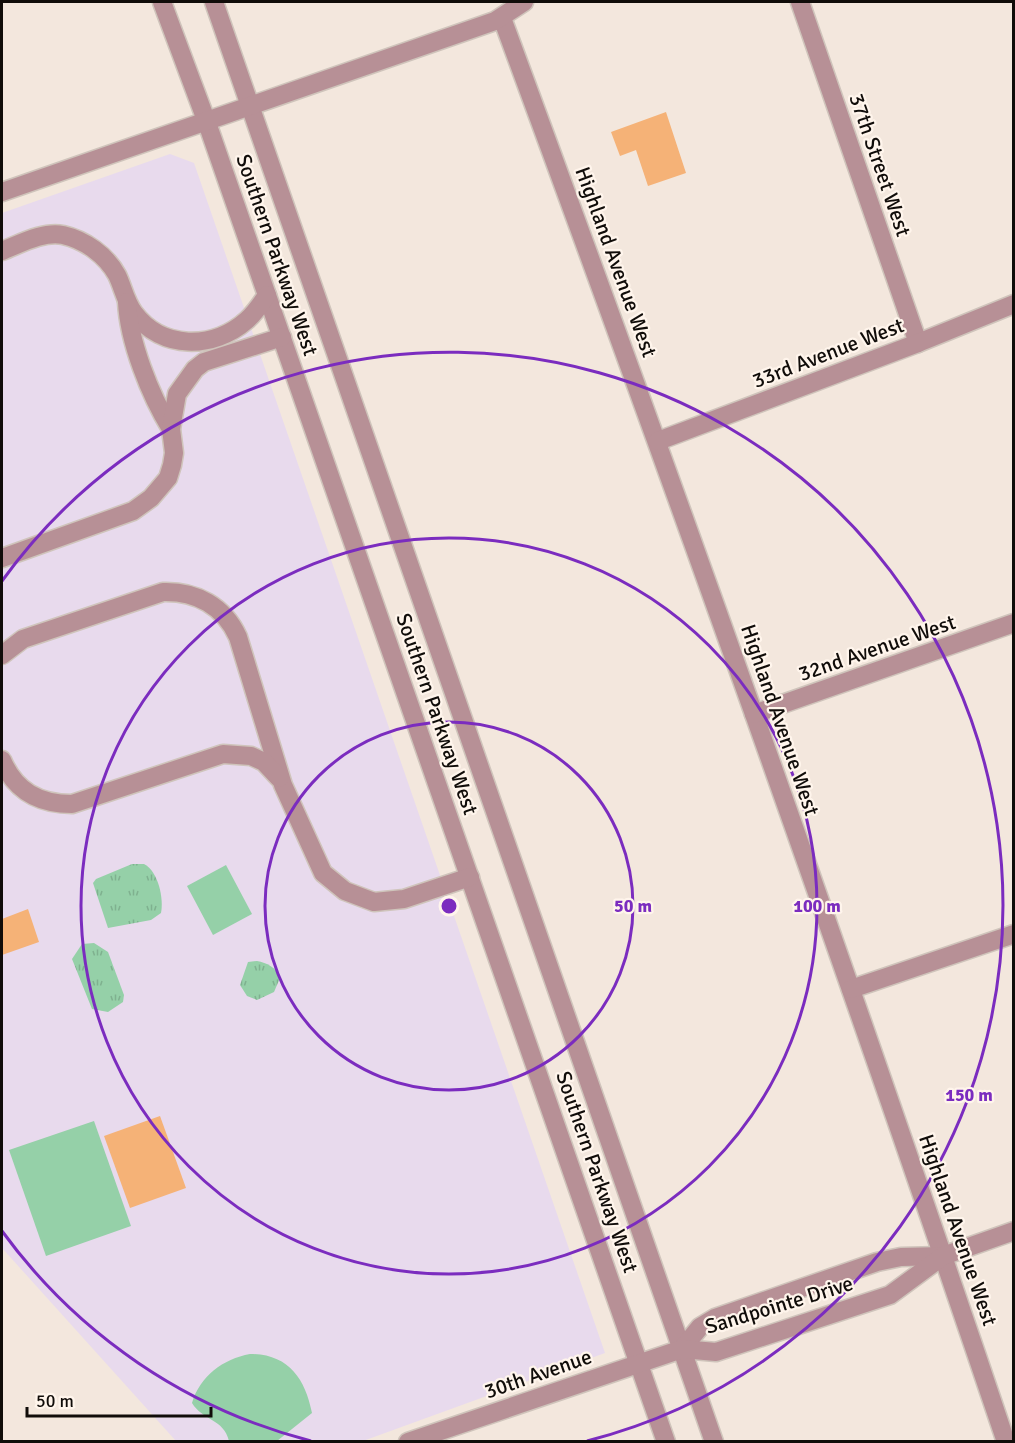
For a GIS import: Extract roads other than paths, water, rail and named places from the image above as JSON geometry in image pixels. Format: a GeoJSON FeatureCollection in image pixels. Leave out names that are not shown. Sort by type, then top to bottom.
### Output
{"type":"FeatureCollection","features":[{"type":"Feature","properties":{"kind":"street","name":"Southern Parkway West"},"geometry":{"type":"LineString","coordinates":[[162,2],[282,337],[666,1442]]}},
{"type":"Feature","properties":{"kind":"street","name":"Southern Parkway West"},"geometry":{"type":"LineString","coordinates":[[214,2],[714,1442]]}},
{"type":"Feature","properties":{"kind":"street"},"geometry":{"type":"LineString","coordinates":[[2,192],[249,104],[502,18],[524,2]]}},
{"type":"Feature","properties":{"kind":"street","name":"37th Street West"},"geometry":{"type":"LineString","coordinates":[[800,2],[918,343]]}},
{"type":"Feature","properties":{"kind":"street","name":"Highland Avenue West"},"geometry":{"type":"LineString","coordinates":[[502,18],[658,441],[851,989],[1006,1442]]}},
{"type":"Feature","properties":{"kind":"street"},"geometry":{"type":"LineString","coordinates":[[2,250],[49,234],[63,236],[88,245],[98,252],[116,274],[134,313],[166,338],[192,343],[219,338],[234,330],[248,320],[267,295]]}},
{"type":"Feature","properties":{"kind":"street"},"geometry":{"type":"LineString","coordinates":[[128,302],[128,324],[159,409],[171,429]]}},
{"type":"Feature","properties":{"kind":"street","name":"33rd Avenue West"},"geometry":{"type":"LineString","coordinates":[[658,441],[918,343],[1014,304]]}},
{"type":"Feature","properties":{"kind":"street"},"geometry":{"type":"LineString","coordinates":[[2,558],[142,506],[168,478],[174,453],[171,429],[177,394],[195,369],[204,362],[282,337]]}},
{"type":"Feature","properties":{"kind":"street"},"geometry":{"type":"LineString","coordinates":[[2,655],[23,639],[163,592],[179,592],[207,601],[227,618],[238,637],[283,785],[322,873],[345,891],[374,902],[389,902],[470,877]]}},
{"type":"Feature","properties":{"kind":"street","name":"32nd Avenue West"},"geometry":{"type":"LineString","coordinates":[[754,714],[1014,623]]}},
{"type":"Feature","properties":{"kind":"street"},"geometry":{"type":"LineString","coordinates":[[2,760],[12,778],[23,791],[52,804],[72,804],[223,754],[251,756],[264,762],[283,785]]}},
{"type":"Feature","properties":{"kind":"street"},"geometry":{"type":"LineString","coordinates":[[851,989],[1014,934]]}},
{"type":"Feature","properties":{"kind":"street","name":"Sandpointe Drive"},"geometry":{"type":"LineString","coordinates":[[682,1349],[716,1352],[890,1295],[943,1256],[1014,1231]]}},
{"type":"Feature","properties":{"kind":"street","name":"Sandpointe Drive"},"geometry":{"type":"LineString","coordinates":[[682,1349],[700,1327],[715,1317],[877,1262],[901,1257],[943,1256]]}},
{"type":"Feature","properties":{"kind":"street","name":"30th Avenue"},"geometry":{"type":"LineString","coordinates":[[408,1442],[682,1349]]}}]}
